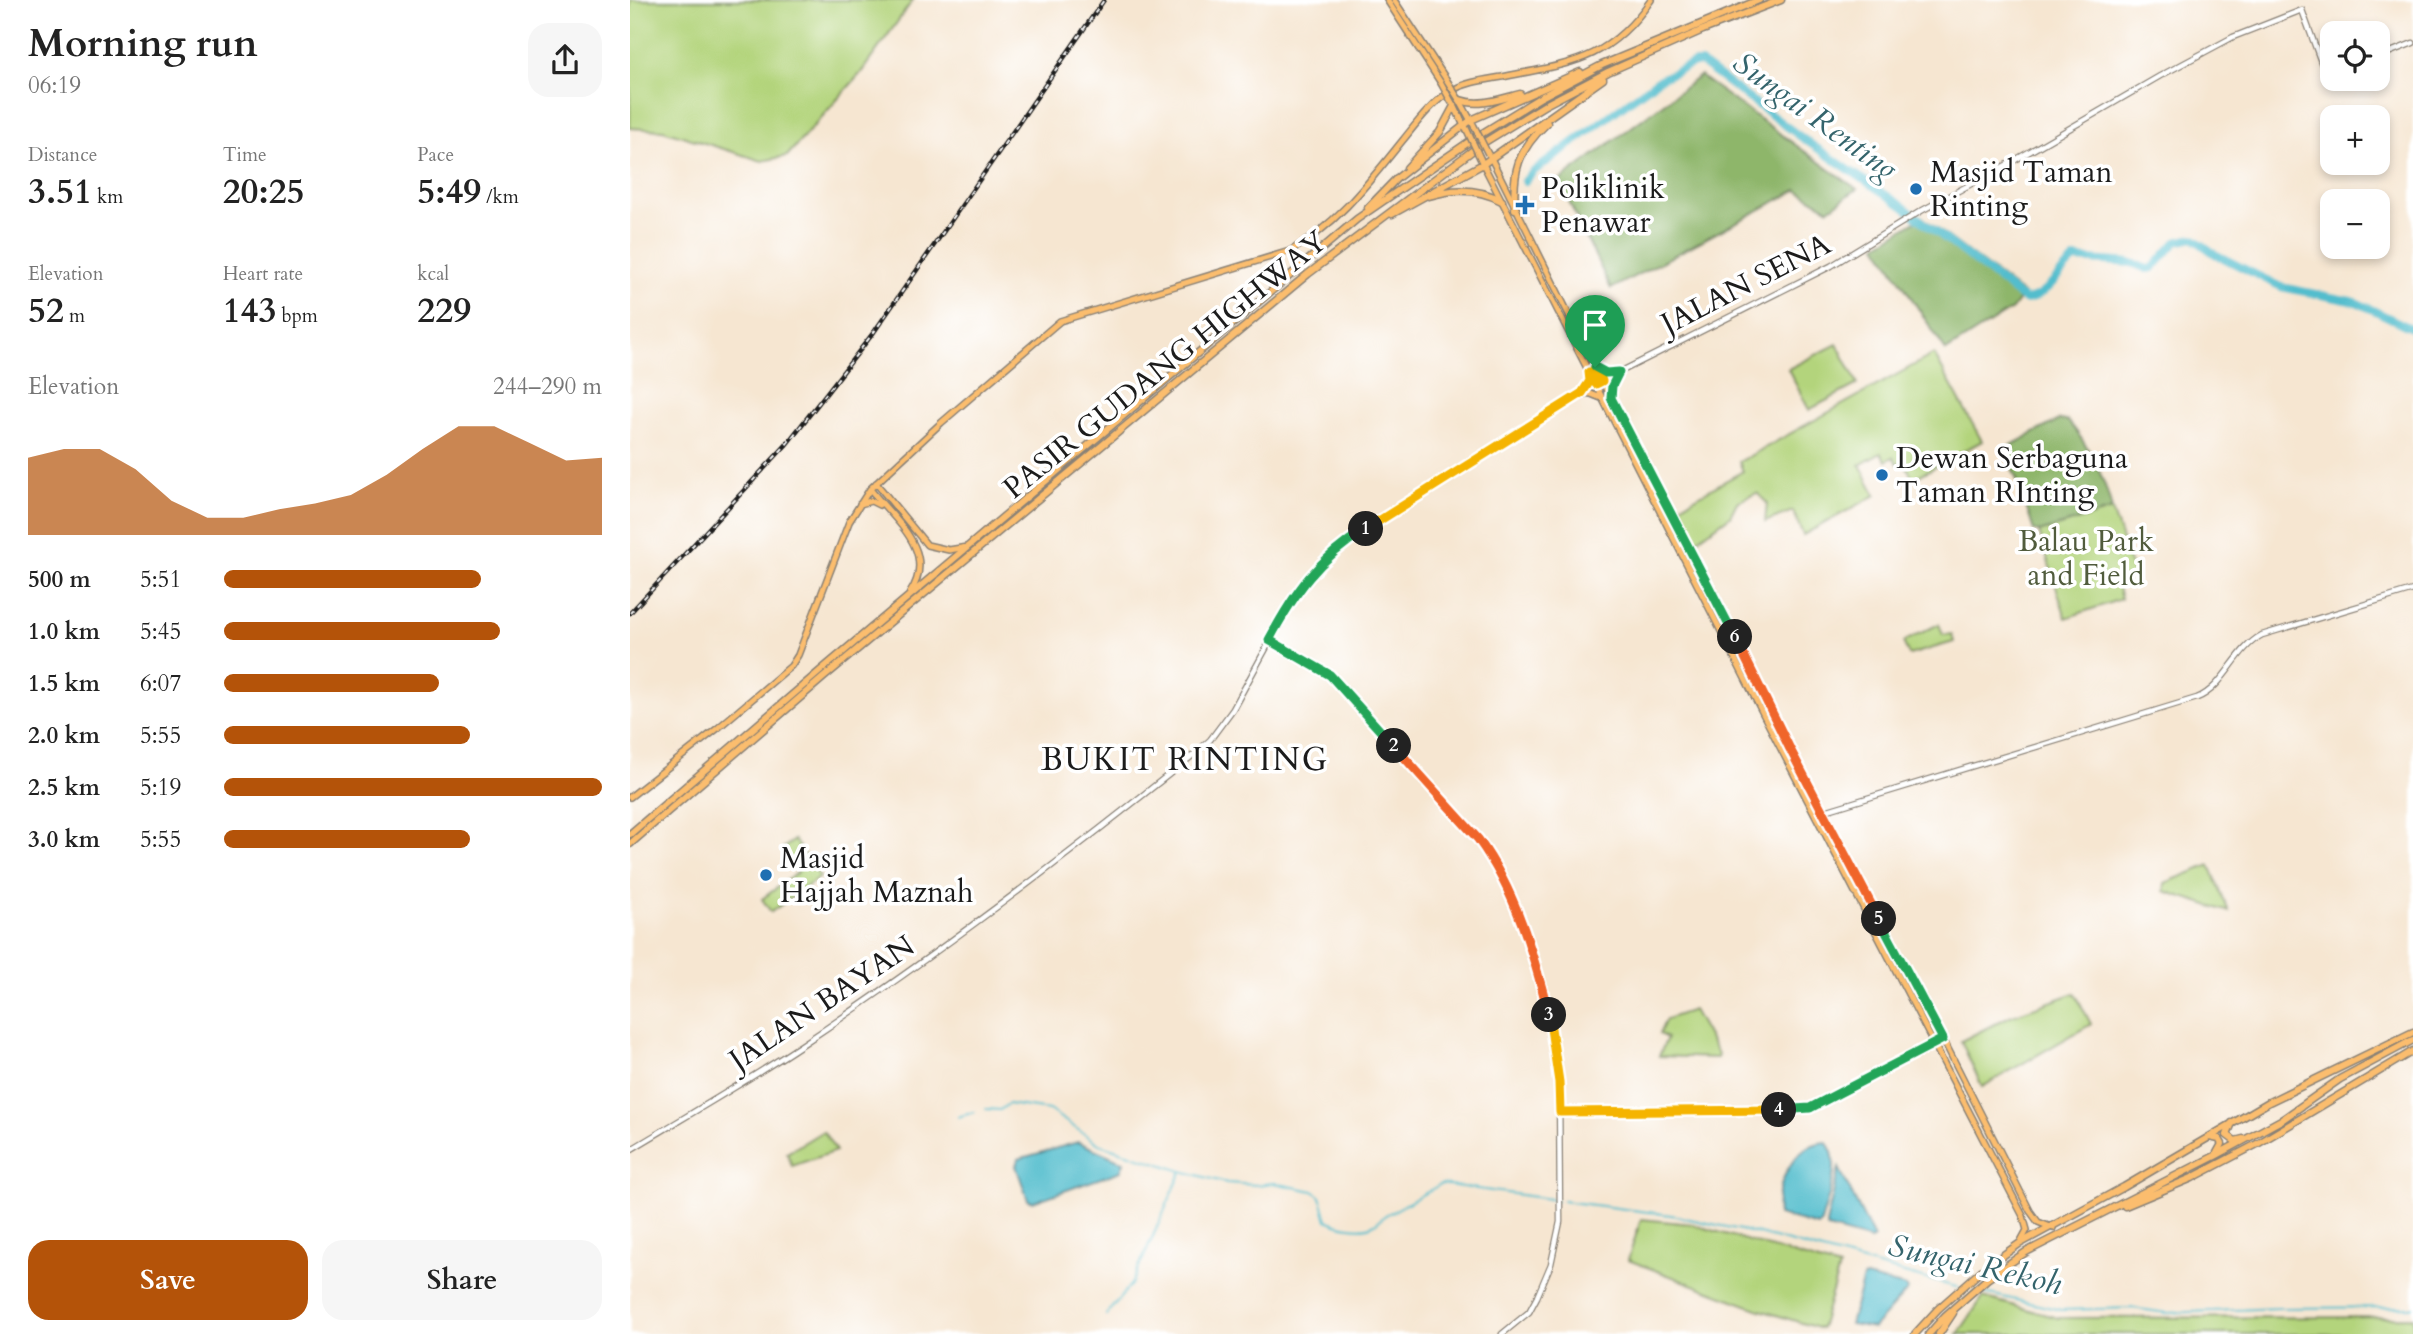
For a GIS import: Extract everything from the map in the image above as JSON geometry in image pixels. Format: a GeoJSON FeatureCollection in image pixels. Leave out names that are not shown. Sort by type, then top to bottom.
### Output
{"type":"FeatureCollection","features":[{"type":"Feature","properties":{"kind":"highway","name":"PASIR GUDANG HIGHWAY"},"geometry":{"type":"LineString","coordinates":[[630,834],[1357,219],[1476,137],[1541,97],[1602,65],[1759,0]]}},
{"type":"Feature","properties":{"kind":"highway","name":"PASIR GUDANG HIGHWAY"},"geometry":{"type":"LineString","coordinates":[[630,844],[824,677],[1308,274],[1480,145],[1545,105],[1622,66],[1703,30],[1781,0]]}},
{"type":"Feature","properties":{"kind":"highway"},"geometry":{"type":"LineString","coordinates":[[1396,179],[1472,122],[1535,91],[1602,65]]}},
{"type":"Feature","properties":{"kind":"highway"},"geometry":{"type":"LineString","coordinates":[[1375,224],[1482,162],[1622,66]]}},
{"type":"Feature","properties":{"kind":"highway"},"geometry":{"type":"LineString","coordinates":[[1357,219],[1440,131],[1456,102],[1486,102],[1535,91]]}},
{"type":"Feature","properties":{"kind":"highway"},"geometry":{"type":"LineString","coordinates":[[1515,209],[1516,172],[1522,153],[1533,135],[1563,107]]}},
{"type":"Feature","properties":{"kind":"highway"},"geometry":{"type":"LineString","coordinates":[[1409,205],[1440,193],[1467,190],[1502,201]]}},
{"type":"Feature","properties":{"kind":"highway"},"geometry":{"type":"LineString","coordinates":[[1915,1334],[1970,1280],[2019,1244],[2053,1228],[2269,1102],[2413,1032]]}},
{"type":"Feature","properties":{"kind":"highway"},"geometry":{"type":"LineString","coordinates":[[1929,1334],[1981,1285],[2026,1252],[2283,1119],[2340,1079],[2413,1040]]}},
{"type":"Feature","properties":{"kind":"highway"},"geometry":{"type":"LineString","coordinates":[[2066,1231],[2192,1178],[2259,1143],[2413,1051]]}},
{"type":"Feature","properties":{"kind":"highway"},"geometry":{"type":"LineString","coordinates":[[2233,1122],[2227,1135],[2230,1139],[2235,1141],[2248,1138]]}},
{"type":"Feature","properties":{"kind":"highway"},"geometry":{"type":"LineString","coordinates":[[2207,1137],[2216,1138],[2222,1144],[2215,1156]]}},
{"type":"Feature","properties":{"kind":"highway"},"geometry":{"type":"LineString","coordinates":[[1939,1334],[1958,1305]]}},
{"type":"Feature","properties":{"kind":"main road"},"geometry":{"type":"LineString","coordinates":[[1387,0],[1444,81]]}},
{"type":"Feature","properties":{"kind":"main road"},"geometry":{"type":"LineString","coordinates":[[1394,0],[1456,102],[1472,122],[1490,156],[1595,367],[1604,400],[2023,1216],[2026,1230],[2019,1244]]}},
{"type":"Feature","properties":{"kind":"main road"},"geometry":{"type":"LineString","coordinates":[[630,797],[792,666],[799,655],[846,529],[870,489],[941,423],[1060,321],[1290,251],[1309,241],[1352,202],[1427,112],[1449,92],[1471,83],[1587,58],[1615,42],[1638,19],[1651,0]]}},
{"type":"Feature","properties":{"kind":"main road"},"geometry":{"type":"LineString","coordinates":[[1456,102],[1482,162],[1589,372],[1611,398],[1713,592],[2030,1211],[2038,1222],[2053,1228]]}},
{"type":"Feature","properties":{"kind":"main road"},"geometry":{"type":"LineString","coordinates":[[1595,367],[1606,373],[1619,372]]}},
{"type":"Feature","properties":{"kind":"main road"},"geometry":{"type":"LineString","coordinates":[[1589,372],[1590,381],[1582,393],[1604,400]]}},
{"type":"Feature","properties":{"kind":"main road"},"geometry":{"type":"LineString","coordinates":[[1611,398],[1612,386],[1619,372]]}},
{"type":"Feature","properties":{"kind":"main road"},"geometry":{"type":"LineString","coordinates":[[876,484],[927,545],[948,550],[970,547]]}},
{"type":"Feature","properties":{"kind":"main road"},"geometry":{"type":"LineString","coordinates":[[870,489],[918,550],[920,574],[906,599]]}},
{"type":"Feature","properties":{"kind":"main road"},"geometry":{"type":"LineString","coordinates":[[860,503],[870,501],[885,508]]}},
{"type":"Feature","properties":{"kind":"street","name":"JALAN SENA"},"geometry":{"type":"LineString","coordinates":[[1269,640],[1299,587],[1335,551],[1599,383],[1818,272],[1921,211],[2233,37],[2302,10],[2320,51]]}},
{"type":"Feature","properties":{"kind":"street"},"geometry":{"type":"LineString","coordinates":[[2390,52],[2413,43]]}},
{"type":"Feature","properties":{"kind":"street"},"geometry":{"type":"LineString","coordinates":[[1815,814],[2204,695],[2248,645],[2262,635],[2413,590]]}},
{"type":"Feature","properties":{"kind":"street"},"geometry":{"type":"LineString","coordinates":[[1269,640],[1319,667],[1340,684],[1478,839],[1500,872],[1525,931],[1548,1013],[1559,1082],[1560,1222],[1551,1264],[1529,1311],[1502,1334]]}},
{"type":"Feature","properties":{"kind":"street","name":"JALAN BAYAN"},"geometry":{"type":"LineString","coordinates":[[630,1150],[744,1083],[816,1035],[985,916],[1131,806],[1210,740],[1233,709],[1269,640]]}},
{"type":"Feature","properties":{"kind":"street"},"geometry":{"type":"LineString","coordinates":[[1560,1112],[1804,1110],[1943,1039]]}},
{"type":"Feature","properties":{"kind":"green space"},"geometry":{"type":"Polygon","coordinates":[[[630,0],[913,0],[860,74],[787,156],[762,161],[663,130],[630,128],[630,0]]]}},
{"type":"Feature","properties":{"kind":"green space"},"geometry":{"type":"Polygon","coordinates":[[[1700,76],[1857,189],[1829,209],[1797,190],[1611,289],[1559,181],[1700,76]]]}},
{"type":"Feature","properties":{"kind":"green space"},"geometry":{"type":"Polygon","coordinates":[[[1922,217],[2023,294],[2012,309],[1946,351],[1877,245],[1922,217]]]}},
{"type":"Feature","properties":{"kind":"green space"},"geometry":{"type":"Polygon","coordinates":[[[1837,344],[1858,384],[1809,410],[1788,369],[1837,344]]]}},
{"type":"Feature","properties":{"kind":"green space"},"geometry":{"type":"Polygon","coordinates":[[[1934,354],[1982,441],[1913,479],[1904,461],[1898,464],[1893,457],[1886,461],[1881,453],[1860,465],[1876,495],[1803,535],[1793,511],[1765,522],[1767,503],[1757,493],[1737,502],[1730,516],[1693,543],[1675,509],[1743,471],[1739,462],[1934,354]]]}},
{"type":"Feature","properties":{"kind":"green space"},"geometry":{"type":"Polygon","coordinates":[[[2059,420],[2068,421],[2089,451],[2101,475],[2112,510],[2039,532],[2034,531],[2004,449],[2059,420]]]}},
{"type":"Feature","properties":{"kind":"green space","name":"Balau Park and Field"},"geometry":{"type":"Polygon","coordinates":[[[2112,510],[2134,575],[2116,579],[2121,599],[2066,618],[2039,532],[2112,510]]]}},
{"type":"Feature","properties":{"kind":"green space"},"geometry":{"type":"Polygon","coordinates":[[[1939,624],[1943,635],[1952,634],[1954,642],[1909,655],[1903,642],[1939,624]]]}},
{"type":"Feature","properties":{"kind":"green space"},"geometry":{"type":"Polygon","coordinates":[[[794,840],[820,877],[771,912],[762,899],[798,872],[782,849],[794,840]]]}},
{"type":"Feature","properties":{"kind":"green space"},"geometry":{"type":"Polygon","coordinates":[[[2210,865],[2229,912],[2164,891],[2165,883],[2210,865]]]}},
{"type":"Feature","properties":{"kind":"green space"},"geometry":{"type":"Polygon","coordinates":[[[2075,993],[2091,1024],[1982,1087],[1961,1041],[2010,1016],[2075,993]]]}},
{"type":"Feature","properties":{"kind":"green space"},"geometry":{"type":"Polygon","coordinates":[[[1693,1010],[1718,1054],[1717,1058],[1659,1056],[1667,1038],[1659,1034],[1666,1019],[1693,1010]]]}},
{"type":"Feature","properties":{"kind":"green space"},"geometry":{"type":"Polygon","coordinates":[[[823,1131],[836,1151],[792,1166],[787,1153],[823,1131]]]}},
{"type":"Feature","properties":{"kind":"green space"},"geometry":{"type":"Polygon","coordinates":[[[1641,1219],[1692,1224],[1839,1268],[1821,1329],[1757,1309],[1628,1260],[1641,1219]]]}},
{"type":"Feature","properties":{"kind":"green space"},"geometry":{"type":"Polygon","coordinates":[[[1983,1297],[2058,1318],[2413,1317],[2413,1334],[1958,1334],[1983,1297]]]}},
{"type":"Feature","properties":{"kind":"water"},"geometry":{"type":"Polygon","coordinates":[[[1078,1142],[1124,1162],[1121,1171],[1033,1202],[1028,1200],[1016,1166],[1018,1159],[1078,1142]]]}},
{"type":"Feature","properties":{"kind":"water"},"geometry":{"type":"Polygon","coordinates":[[[1826,1142],[1834,1160],[1834,1170],[1821,1222],[1818,1226],[1778,1215],[1779,1192],[1788,1169],[1804,1150],[1826,1142]]]}},
{"type":"Feature","properties":{"kind":"water"},"geometry":{"type":"Polygon","coordinates":[[[1839,1168],[1874,1238],[1871,1240],[1827,1228],[1839,1168]]]}},
{"type":"Feature","properties":{"kind":"water"},"geometry":{"type":"Polygon","coordinates":[[[1863,1278],[1906,1287],[1908,1290],[1873,1328],[1850,1324],[1863,1278]]]}},
{"type":"Feature","properties":{"kind":"waterway","name":"Sungai Renting"},"geometry":{"type":"LineString","coordinates":[[1525,181],[1533,172],[1658,80],[1694,63],[1701,63],[1805,140],[1904,207],[2025,300],[2046,290],[2075,259],[2132,263],[2147,269],[2153,268],[2176,242],[2193,238],[2215,254],[2281,287],[2356,302],[2413,329]]}},
{"type":"Feature","properties":{"kind":"waterway"},"geometry":{"type":"LineString","coordinates":[[986,1109],[1000,1110],[1008,1104],[1049,1110],[1099,1144],[1182,1171],[1227,1183],[1274,1183],[1313,1191],[1319,1195],[1327,1220],[1350,1227],[1373,1225],[1386,1214],[1441,1184],[1557,1200]]}},
{"type":"Feature","properties":{"kind":"waterway"},"geometry":{"type":"LineString","coordinates":[[958,1117],[974,1112]]}},
{"type":"Feature","properties":{"kind":"waterway"},"geometry":{"type":"LineString","coordinates":[[1106,1315],[1132,1283],[1182,1171]]}},
{"type":"Feature","properties":{"kind":"waterway","name":"Sungai Rekoh"},"geometry":{"type":"LineString","coordinates":[[1563,1201],[1671,1215],[1759,1234],[1960,1288]]}},
{"type":"Feature","properties":{"kind":"waterway","name":"Sungai Rekoh"},"geometry":{"type":"LineString","coordinates":[[1976,1291],[2061,1310],[2132,1308],[2167,1313],[2278,1308],[2413,1307]]}},
{"type":"Feature","properties":{"kind":"railway"},"geometry":{"type":"LineString","coordinates":[[630,613],[786,445],[874,332],[1104,0]]}},
{"type":"Feature","properties":{"kind":"place","name":"Masjid Taman Rinting"},"geometry":{"type":"Point","coordinates":[1916,189]}},
{"type":"Feature","properties":{"kind":"place","name":"Poliklinik Penawar"},"geometry":{"type":"Point","coordinates":[1525,205]}},
{"type":"Feature","properties":{"kind":"place","name":"Dewan Serbaguna Taman RInting"},"geometry":{"type":"Point","coordinates":[1882,475]}},
{"type":"Feature","properties":{"kind":"place","name":"Masjid Hajjah Maznah"},"geometry":{"type":"Point","coordinates":[766,875]}},
{"type":"Feature","properties":{"kind":"district","name":"BUKIT RINTING"},"geometry":{"type":"Point","coordinates":[1185,760]}},
{"type":"Feature","properties":{"kind":"route"},"geometry":{"type":"LineString","coordinates":[[1595,367],[1606,373],[1619,372],[1612,386],[1611,398],[1713,592],[1790,749],[1943,1039],[1804,1110],[1560,1112],[1555,1048],[1548,1013],[1525,931],[1512,897],[1490,855],[1340,684],[1319,667],[1269,640],[1299,587],[1335,551],[1359,533],[1582,393],[1590,381],[1589,372],[1596,384],[1602,381],[1595,367]]}}]}
